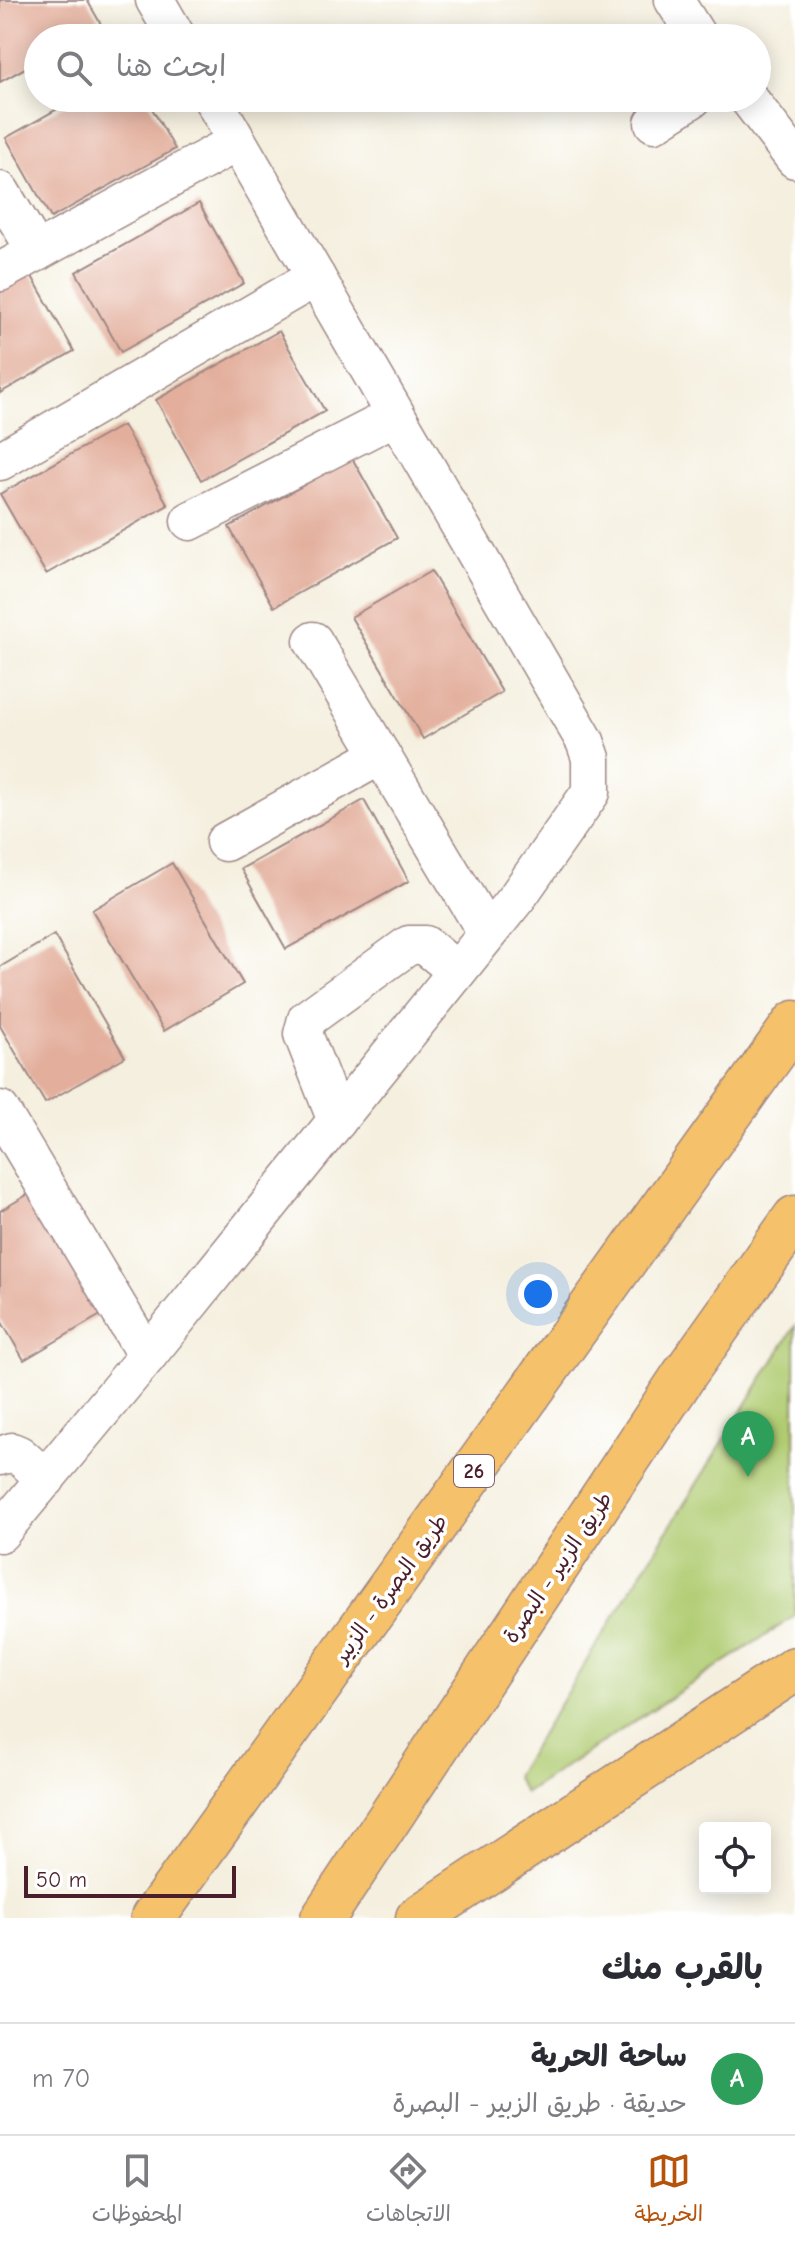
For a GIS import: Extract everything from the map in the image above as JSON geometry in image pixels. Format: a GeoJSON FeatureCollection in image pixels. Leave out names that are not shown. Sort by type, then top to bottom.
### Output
{"type":"FeatureCollection","features":[{"type":"Feature","properties":{"kind":"highway","name":"طريق البصرة - الزبير"},"geometry":{"type":"LineString","coordinates":[[153,1918],[795,1023]]}},
{"type":"Feature","properties":{"kind":"highway","name":"طريق الزبير - البصرة"},"geometry":{"type":"LineString","coordinates":[[323,1918],[678,1385],[795,1218]]}},
{"type":"Feature","properties":{"kind":"highway"},"geometry":{"type":"LineString","coordinates":[[418,1918],[795,1669]]}},
{"type":"Feature","properties":{"kind":"street"},"geometry":{"type":"LineString","coordinates":[[155,0],[169,24]]}},
{"type":"Feature","properties":{"kind":"street"},"geometry":{"type":"LineString","coordinates":[[674,0],[689,24]]}},
{"type":"Feature","properties":{"kind":"street"},"geometry":{"type":"LineString","coordinates":[[0,1533],[518,896],[591,792],[591,758],[585,741],[220,112]]}},
{"type":"Feature","properties":{"kind":"street"},"geometry":{"type":"LineString","coordinates":[[654,123],[671,112]]}},
{"type":"Feature","properties":{"kind":"street"},"geometry":{"type":"LineString","coordinates":[[759,112],[795,159]]}},
{"type":"Feature","properties":{"kind":"street"},"geometry":{"type":"LineString","coordinates":[[0,272],[237,142]]}},
{"type":"Feature","properties":{"kind":"street"},"geometry":{"type":"LineString","coordinates":[[0,191],[37,252]]}},
{"type":"Feature","properties":{"kind":"street"},"geometry":{"type":"LineString","coordinates":[[0,461],[316,277]]}},
{"type":"Feature","properties":{"kind":"street"},"geometry":{"type":"LineString","coordinates":[[190,521],[395,416]]}},
{"type":"Feature","properties":{"kind":"street"},"geometry":{"type":"LineString","coordinates":[[313,641],[487,933]]}},
{"type":"Feature","properties":{"kind":"street"},"geometry":{"type":"LineString","coordinates":[[225,842],[381,755]]}},
{"type":"Feature","properties":{"kind":"street"},"geometry":{"type":"LineString","coordinates":[[337,1121],[303,1034],[307,1019],[409,945],[425,945],[457,971]]}},
{"type":"Feature","properties":{"kind":"street"},"geometry":{"type":"LineString","coordinates":[[0,1110],[147,1356]]}},
{"type":"Feature","properties":{"kind":"street"},"geometry":{"type":"LineString","coordinates":[[0,1456],[12,1452],[19,1455],[46,1479]]}},
{"type":"Feature","properties":{"kind":"green space"},"geometry":{"type":"Polygon","coordinates":[[[795,1326],[795,1616],[525,1793],[515,1776],[795,1326]]]}},
{"type":"Feature","properties":{"kind":"building"},"geometry":{"type":"Polygon","coordinates":[[[0,0],[87,0],[101,24],[24,24],[24,69],[0,82],[0,0]]]}},
{"type":"Feature","properties":{"kind":"building"},"geometry":{"type":"Polygon","coordinates":[[[52,112],[154,112],[175,149],[51,218],[6,138],[52,112]]]}},
{"type":"Feature","properties":{"kind":"building"},"geometry":{"type":"Polygon","coordinates":[[[199,203],[244,283],[121,352],[76,272],[199,203]]]}},
{"type":"Feature","properties":{"kind":"building"},"geometry":{"type":"Polygon","coordinates":[[[29,271],[74,351],[0,393],[0,288],[29,271]]]}},
{"type":"Feature","properties":{"kind":"building"},"geometry":{"type":"Polygon","coordinates":[[[279,331],[325,411],[201,480],[156,400],[279,331]]]}},
{"type":"Feature","properties":{"kind":"building"},"geometry":{"type":"Polygon","coordinates":[[[123,425],[168,505],[46,574],[0,494],[123,425]]]}},
{"type":"Feature","properties":{"kind":"building"},"geometry":{"type":"Polygon","coordinates":[[[352,458],[397,538],[274,607],[229,527],[352,458]]]}},
{"type":"Feature","properties":{"kind":"building"},"geometry":{"type":"Polygon","coordinates":[[[431,571],[502,692],[423,739],[351,617],[431,571]]]}},
{"type":"Feature","properties":{"kind":"building"},"geometry":{"type":"Polygon","coordinates":[[[364,800],[409,881],[286,949],[241,869],[364,800]]]}},
{"type":"Feature","properties":{"kind":"building"},"geometry":{"type":"Polygon","coordinates":[[[172,863],[243,984],[164,1031],[92,910],[172,863]]]}},
{"type":"Feature","properties":{"kind":"building"},"geometry":{"type":"Polygon","coordinates":[[[54,935],[125,1057],[45,1103],[0,1026],[0,967],[54,935]]]}},
{"type":"Feature","properties":{"kind":"building"},"geometry":{"type":"Polygon","coordinates":[[[32,1192],[104,1313],[24,1360],[0,1319],[0,1211],[32,1192]]]}},
{"type":"Feature","properties":{"kind":"place","name":"ساحة الحرية"},"geometry":{"type":"Point","coordinates":[748,1477]}}]}
